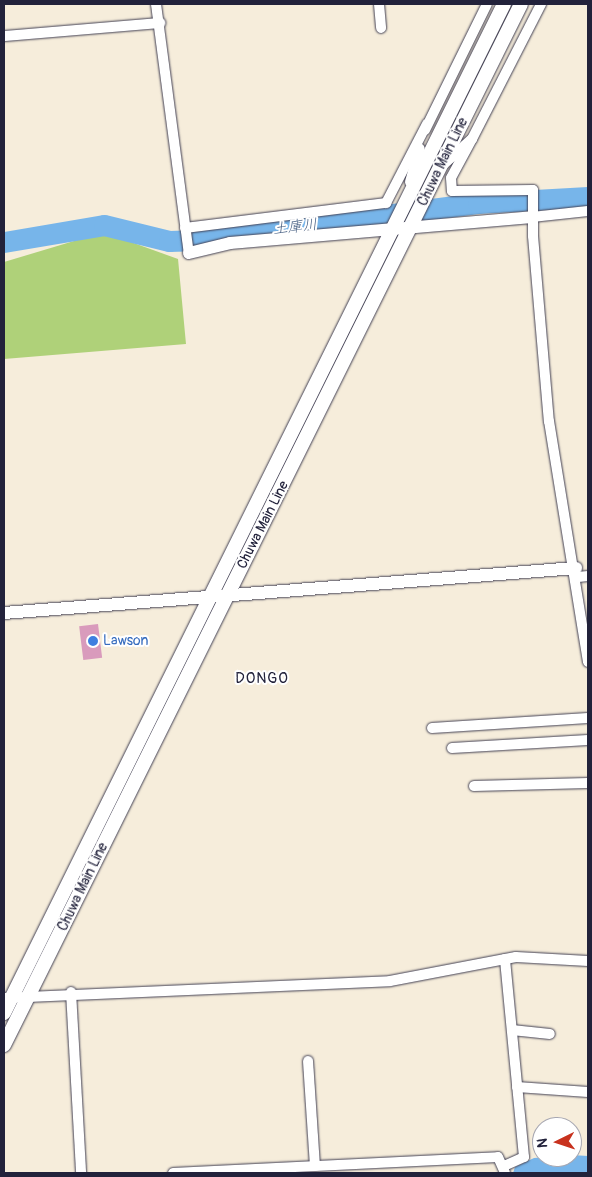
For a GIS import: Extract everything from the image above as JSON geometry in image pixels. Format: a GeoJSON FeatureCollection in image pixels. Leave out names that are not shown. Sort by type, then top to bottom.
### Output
{"type":"FeatureCollection","features":[{"type":"Feature","properties":{"kind":"main road","name":"Chuwa Main Line"},"geometry":{"type":"LineString","coordinates":[[4,1013],[8,997],[504,4]]}},
{"type":"Feature","properties":{"kind":"main road","name":"Chuwa Main Line"},"geometry":{"type":"LineString","coordinates":[[4,1045],[414,223],[521,4]]}},
{"type":"Feature","properties":{"kind":"street"},"geometry":{"type":"LineString","coordinates":[[156,4],[189,253],[230,244],[414,223],[588,212]]}},
{"type":"Feature","properties":{"kind":"street"},"geometry":{"type":"LineString","coordinates":[[379,4],[381,28]]}},
{"type":"Feature","properties":{"kind":"street"},"geometry":{"type":"LineString","coordinates":[[185,228],[386,203],[487,4]]}},
{"type":"Feature","properties":{"kind":"street"},"geometry":{"type":"LineString","coordinates":[[541,4],[451,178],[452,192],[533,190],[532,217],[549,421],[581,574],[588,662]]}},
{"type":"Feature","properties":{"kind":"street"},"geometry":{"type":"LineString","coordinates":[[4,36],[160,23]]}},
{"type":"Feature","properties":{"kind":"street"},"geometry":{"type":"LineString","coordinates":[[405,203],[427,124]]}},
{"type":"Feature","properties":{"kind":"street"},"geometry":{"type":"LineString","coordinates":[[442,166],[472,139]]}},
{"type":"Feature","properties":{"kind":"street"},"geometry":{"type":"LineString","coordinates":[[4,613],[229,593],[581,574]]}},
{"type":"Feature","properties":{"kind":"street"},"geometry":{"type":"LineString","coordinates":[[432,728],[588,718]]}},
{"type":"Feature","properties":{"kind":"street"},"geometry":{"type":"LineString","coordinates":[[452,748],[588,740]]}},
{"type":"Feature","properties":{"kind":"street"},"geometry":{"type":"LineString","coordinates":[[474,786],[588,783]]}},
{"type":"Feature","properties":{"kind":"street"},"geometry":{"type":"LineString","coordinates":[[8,997],[71,992],[390,981],[505,959],[588,961]]}},
{"type":"Feature","properties":{"kind":"street"},"geometry":{"type":"LineString","coordinates":[[173,1173],[498,1157],[504,1170],[524,1157],[505,959]]}},
{"type":"Feature","properties":{"kind":"street"},"geometry":{"type":"LineString","coordinates":[[71,992],[81,1173]]}},
{"type":"Feature","properties":{"kind":"street"},"geometry":{"type":"LineString","coordinates":[[512,1030],[550,1034]]}},
{"type":"Feature","properties":{"kind":"street"},"geometry":{"type":"LineString","coordinates":[[308,1061],[315,1166]]}},
{"type":"Feature","properties":{"kind":"street"},"geometry":{"type":"LineString","coordinates":[[517,1087],[588,1092]]}},
{"type":"Feature","properties":{"kind":"green space"},"geometry":{"type":"Polygon","coordinates":[[[94,235],[117,237],[178,259],[186,344],[4,359],[4,262],[94,235]]]}},
{"type":"Feature","properties":{"kind":"water"},"geometry":{"type":"Polygon","coordinates":[[[582,1156],[588,1156],[588,1173],[513,1173],[515,1167],[532,1159],[532,1167],[582,1167],[582,1156]]]}},
{"type":"Feature","properties":{"kind":"building"},"geometry":{"type":"Polygon","coordinates":[[[98,624],[102,658],[83,660],[79,626],[98,624]]]}},
{"type":"Feature","properties":{"kind":"waterway","name":"土庫川"},"geometry":{"type":"LineString","coordinates":[[4,242],[104,225],[169,241],[193,240],[478,203],[588,197]]}},
{"type":"Feature","properties":{"kind":"place","name":"Lawson"},"geometry":{"type":"Point","coordinates":[93,641]}},
{"type":"Feature","properties":{"kind":"district","name":"DONGO"},"geometry":{"type":"Point","coordinates":[262,679]}}]}
